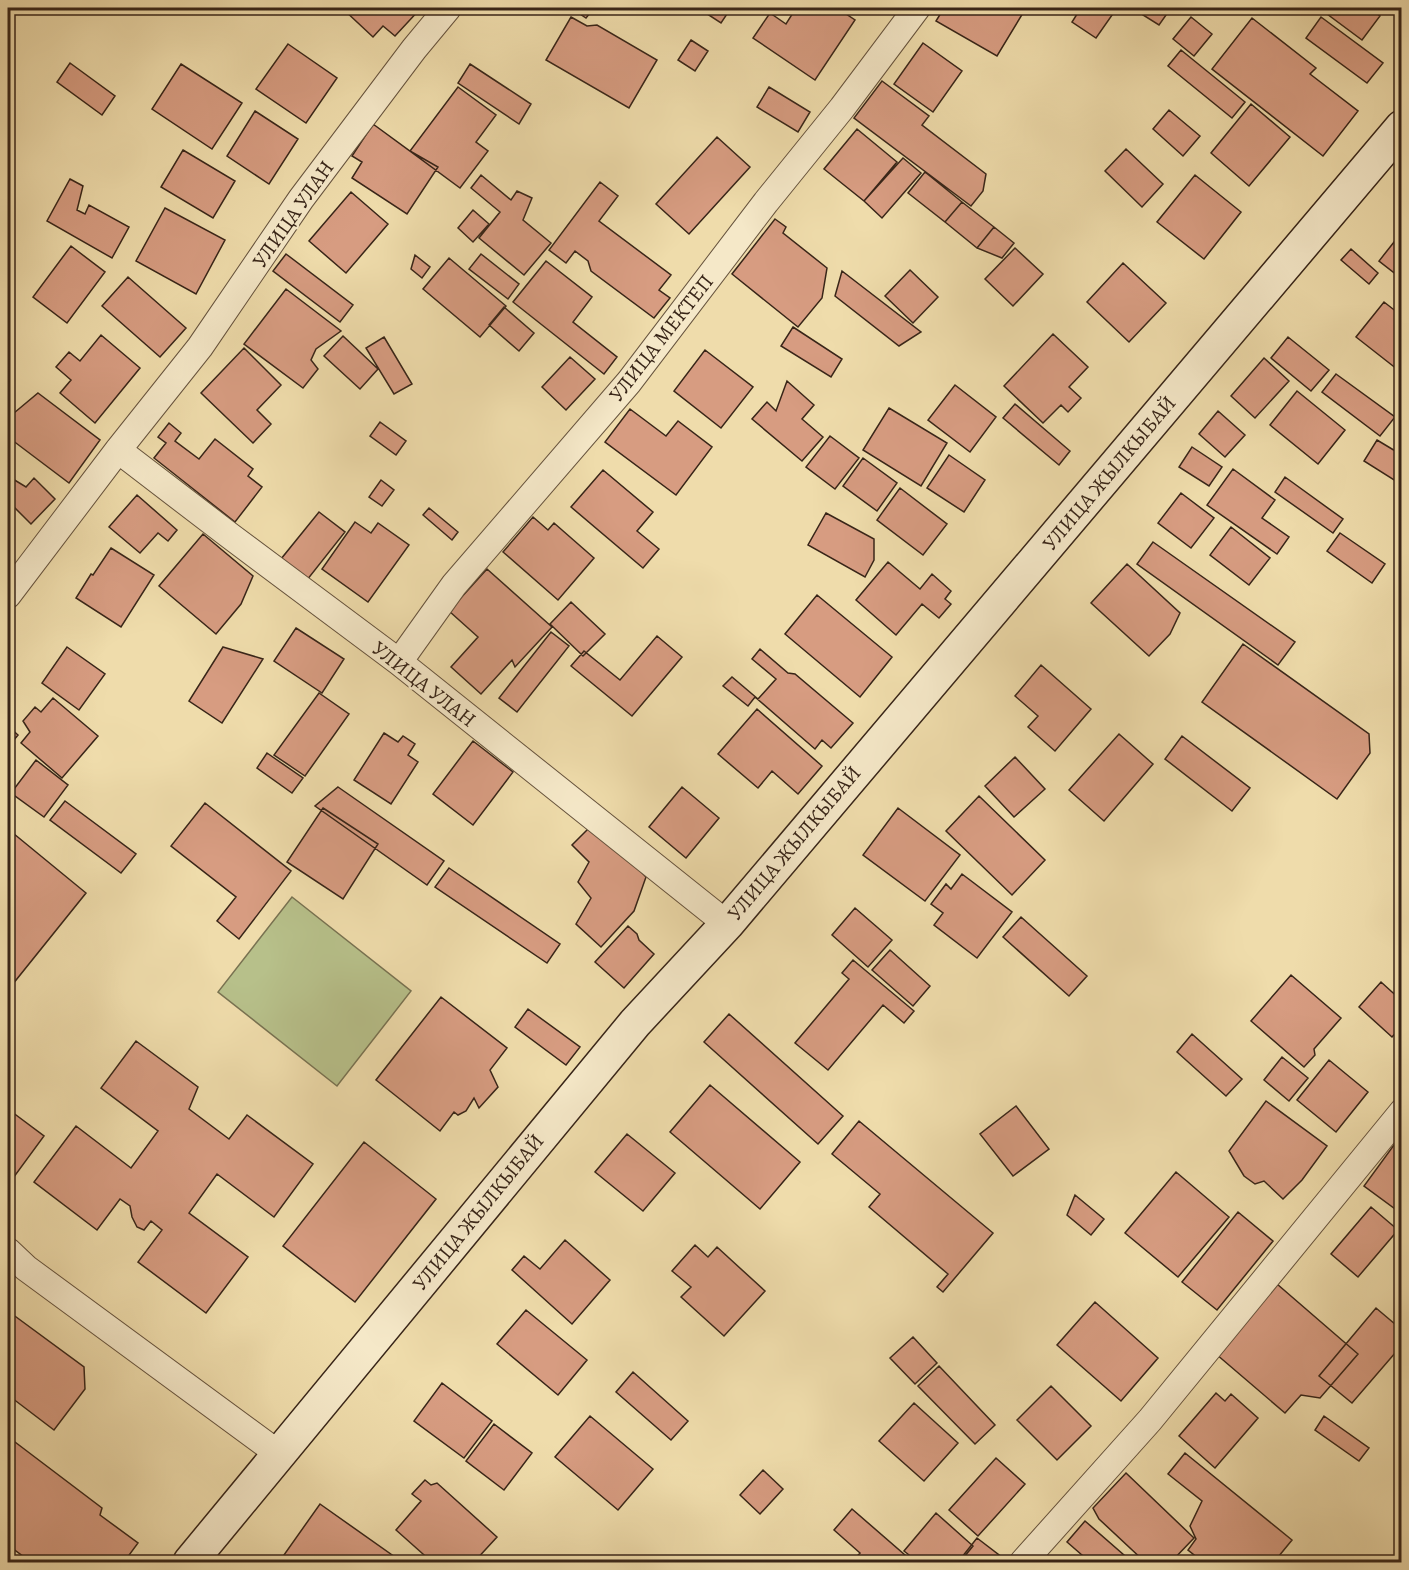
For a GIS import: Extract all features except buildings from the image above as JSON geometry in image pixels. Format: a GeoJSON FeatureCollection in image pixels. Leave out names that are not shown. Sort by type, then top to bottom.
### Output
{"type":"FeatureCollection","features":[{"type":"Feature","properties":{"kind":"street","name":"УЛИЦА УЛАН"},"geometry":{"type":"LineString","coordinates":[[8,595],[200,347],[301,199],[414,49],[448,8]]}},
{"type":"Feature","properties":{"kind":"street","name":"УЛИЦА МЕКТЕП"},"geometry":{"type":"LineString","coordinates":[[399,662],[454,585],[629,382],[917,8]]}},
{"type":"Feature","properties":{"kind":"street","name":"УЛИЦА ЖЫЛКЫБАЙ"},"geometry":{"type":"LineString","coordinates":[[190,1563],[634,1023],[727,924],[1401,127]]}},
{"type":"Feature","properties":{"kind":"street","name":"УЛИЦА УЛАН"},"geometry":{"type":"LineString","coordinates":[[118,450],[229,536],[399,662],[727,924]]}},
{"type":"Feature","properties":{"kind":"street"},"geometry":{"type":"LineString","coordinates":[[1023,1563],[1150,1420],[1401,1112]]}},
{"type":"Feature","properties":{"kind":"street"},"geometry":{"type":"LineString","coordinates":[[8,1251],[26,1268],[279,1454]]}},
{"type":"Feature","properties":{"kind":"green space"},"geometry":{"type":"Polygon","coordinates":[[[292,897],[411,991],[337,1086],[218,992],[292,897]]]}}]}
